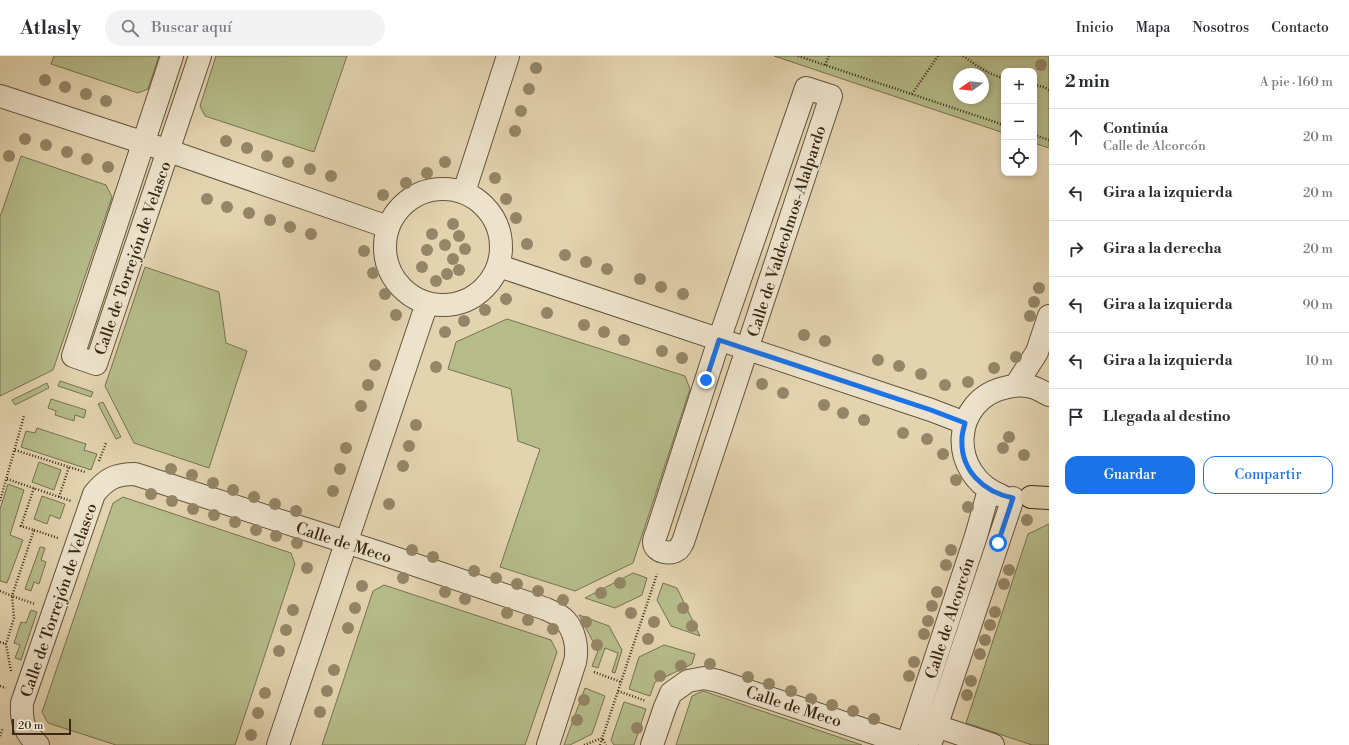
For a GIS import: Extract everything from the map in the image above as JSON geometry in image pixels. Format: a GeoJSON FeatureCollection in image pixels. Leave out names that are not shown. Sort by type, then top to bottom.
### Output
{"type":"FeatureCollection","features":[{"type":"Feature","properties":{"kind":"street","name":"Calle de Torrejón de Velasco"},"geometry":{"type":"LineString","coordinates":[[172,56],[142,142],[73,356],[96,364],[200,56]]}},
{"type":"Feature","properties":{"kind":"street"},"geometry":{"type":"LineString","coordinates":[[464,192],[508,56]]}},
{"type":"Feature","properties":{"kind":"street","name":"Calle de Valdeolmos-Alalpardo"},"geometry":{"type":"LineString","coordinates":[[806,88],[831,96],[682,542],[678,550],[672,553],[664,552],[657,549],[654,543],[719,340],[806,88]]}},
{"type":"Feature","properties":{"kind":"street"},"geometry":{"type":"LineString","coordinates":[[0,96],[142,142],[388,227]]}},
{"type":"Feature","properties":{"kind":"street"},"geometry":{"type":"LineString","coordinates":[[444,188],[464,192],[480,200],[492,214],[500,230],[502,248],[499,266],[492,279],[483,290],[470,299],[456,304],[442,305],[427,303],[406,292],[391,273],[385,250],[385,238],[388,227],[402,204],[413,196],[425,191],[444,188]]}},
{"type":"Feature","properties":{"kind":"street"},"geometry":{"type":"LineString","coordinates":[[499,266],[931,410],[965,423]]}},
{"type":"Feature","properties":{"kind":"street"},"geometry":{"type":"LineString","coordinates":[[278,745],[427,303]]}},
{"type":"Feature","properties":{"kind":"street"},"geometry":{"type":"LineString","coordinates":[[1016,385],[1037,352],[1049,316]]}},
{"type":"Feature","properties":{"kind":"street"},"geometry":{"type":"LineString","coordinates":[[1036,496],[1001,496],[989,490],[977,481],[968,468],[963,454],[962,438],[965,423],[973,408],[985,396],[999,389],[1016,385],[1035,388],[1049,395]]}},
{"type":"Feature","properties":{"kind":"street","name":"Calle de Torrejón de Velasco"},"geometry":{"type":"LineString","coordinates":[[38,745],[30,738],[24,728],[21,715],[22,702],[94,494],[100,486],[104,471]]}},
{"type":"Feature","properties":{"kind":"street","name":"Calle de Meco"},"geometry":{"type":"LineString","coordinates":[[104,471],[121,474],[135,474],[347,542],[557,614],[566,620],[572,631],[576,642],[577,652],[548,745]]}},
{"type":"Feature","properties":{"kind":"street","name":"Calle de Alcorcón"},"geometry":{"type":"LineString","coordinates":[[907,744],[976,536],[989,490]]}},
{"type":"Feature","properties":{"kind":"street","name":"Calle de Alcorcón"},"geometry":{"type":"LineString","coordinates":[[933,736],[1036,496]]}},
{"type":"Feature","properties":{"kind":"street","name":"Calle de Meco"},"geometry":{"type":"LineString","coordinates":[[652,745],[671,692],[688,681],[704,678],[718,681],[907,744]]}},
{"type":"Feature","properties":{"kind":"street"},"geometry":{"type":"LineString","coordinates":[[933,736],[993,745]]}},
{"type":"Feature","properties":{"kind":"path"},"geometry":{"type":"LineString","coordinates":[[798,56],[1001,124]]}},
{"type":"Feature","properties":{"kind":"path"},"geometry":{"type":"LineString","coordinates":[[825,65],[829,56]]}},
{"type":"Feature","properties":{"kind":"path"},"geometry":{"type":"LineString","coordinates":[[912,94],[938,56]]}},
{"type":"Feature","properties":{"kind":"path"},"geometry":{"type":"LineString","coordinates":[[963,56],[980,68],[1001,78]]}},
{"type":"Feature","properties":{"kind":"path"},"geometry":{"type":"LineString","coordinates":[[1037,86],[1049,90]]}},
{"type":"Feature","properties":{"kind":"path"},"geometry":{"type":"LineString","coordinates":[[1037,136],[1049,140]]}},
{"type":"Feature","properties":{"kind":"path"},"geometry":{"type":"LineString","coordinates":[[0,501],[24,416]]}},
{"type":"Feature","properties":{"kind":"path"},"geometry":{"type":"LineString","coordinates":[[104,471],[106,443]]}},
{"type":"Feature","properties":{"kind":"path"},"geometry":{"type":"LineString","coordinates":[[15,450],[88,473]]}},
{"type":"Feature","properties":{"kind":"path"},"geometry":{"type":"LineString","coordinates":[[59,497],[69,467]]}},
{"type":"Feature","properties":{"kind":"path"},"geometry":{"type":"LineString","coordinates":[[7,479],[75,502]]}},
{"type":"Feature","properties":{"kind":"path"},"geometry":{"type":"LineString","coordinates":[[34,488],[21,526],[63,539]]}},
{"type":"Feature","properties":{"kind":"path"},"geometry":{"type":"LineString","coordinates":[[11,676],[6,644],[14,618],[12,596],[34,530]]}},
{"type":"Feature","properties":{"kind":"path"},"geometry":{"type":"LineString","coordinates":[[600,745],[656,574]]}},
{"type":"Feature","properties":{"kind":"path"},"geometry":{"type":"LineString","coordinates":[[0,591],[41,606]]}},
{"type":"Feature","properties":{"kind":"path"},"geometry":{"type":"LineString","coordinates":[[0,642],[6,644]]}},
{"type":"Feature","properties":{"kind":"path"},"geometry":{"type":"LineString","coordinates":[[593,672],[621,682]]}},
{"type":"Feature","properties":{"kind":"path"},"geometry":{"type":"LineString","coordinates":[[618,691],[652,703]]}},
{"type":"Feature","properties":{"kind":"path"},"geometry":{"type":"LineString","coordinates":[[584,745],[602,738]]}},
{"type":"Feature","properties":{"kind":"path"},"geometry":{"type":"LineString","coordinates":[[602,738],[606,745]]}},
{"type":"Feature","properties":{"kind":"green space"},"geometry":{"type":"Polygon","coordinates":[[[54,56],[159,56],[148,89],[138,93],[51,64],[54,56]]]}},
{"type":"Feature","properties":{"kind":"green space"},"geometry":{"type":"Polygon","coordinates":[[[216,56],[347,56],[314,152],[205,116],[200,106],[216,56]]]}},
{"type":"Feature","properties":{"kind":"green space"},"geometry":{"type":"Polygon","coordinates":[[[774,56],[1049,56],[1049,148],[1037,144],[1037,68],[1001,68],[1001,132],[774,56]]]}},
{"type":"Feature","properties":{"kind":"green space"},"geometry":{"type":"Polygon","coordinates":[[[21,156],[106,185],[112,197],[53,370],[0,396],[0,217],[21,156]]]}},
{"type":"Feature","properties":{"kind":"green space"},"geometry":{"type":"Polygon","coordinates":[[[145,267],[219,292],[226,343],[247,351],[209,468],[134,443],[105,386],[145,267]]]}},
{"type":"Feature","properties":{"kind":"green space"},"geometry":{"type":"Polygon","coordinates":[[[507,319],[685,376],[690,389],[633,563],[575,591],[500,567],[540,449],[518,441],[511,389],[448,369],[456,342],[507,319]]]}},
{"type":"Feature","properties":{"kind":"green space"},"geometry":{"type":"Polygon","coordinates":[[[60,381],[93,392],[91,397],[58,386],[60,381]]]}},
{"type":"Feature","properties":{"kind":"green space"},"geometry":{"type":"Polygon","coordinates":[[[47,383],[49,388],[15,405],[12,400],[47,383]]]}},
{"type":"Feature","properties":{"kind":"green space"},"geometry":{"type":"Polygon","coordinates":[[[51,399],[86,410],[84,418],[75,415],[74,421],[55,415],[56,411],[48,408],[51,399]]]}},
{"type":"Feature","properties":{"kind":"green space"},"geometry":{"type":"Polygon","coordinates":[[[103,402],[121,437],[116,439],[98,404],[103,402]]]}},
{"type":"Feature","properties":{"kind":"green space"},"geometry":{"type":"Polygon","coordinates":[[[37,428],[86,444],[84,450],[97,454],[91,470],[21,447],[26,431],[35,433],[37,428]]]}},
{"type":"Feature","properties":{"kind":"green space"},"geometry":{"type":"Polygon","coordinates":[[[39,462],[61,470],[54,490],[32,482],[39,462]]]}},
{"type":"Feature","properties":{"kind":"green space"},"geometry":{"type":"Polygon","coordinates":[[[8,484],[24,490],[10,535],[23,540],[7,583],[0,581],[0,509],[8,484]]]}},
{"type":"Feature","properties":{"kind":"green space"},"geometry":{"type":"Polygon","coordinates":[[[42,496],[65,504],[60,519],[50,515],[47,524],[34,519],[42,496]]]}},
{"type":"Feature","properties":{"kind":"green space"},"geometry":{"type":"Polygon","coordinates":[[[123,497],[291,553],[295,564],[235,745],[116,745],[48,723],[42,712],[113,503],[123,497]]]}},
{"type":"Feature","properties":{"kind":"green space"},"geometry":{"type":"Polygon","coordinates":[[[1049,524],[1049,745],[1032,745],[966,723],[1028,534],[1049,524]]]}},
{"type":"Feature","properties":{"kind":"green space"},"geometry":{"type":"Polygon","coordinates":[[[40,547],[45,548],[41,560],[46,562],[39,584],[34,582],[31,591],[25,589],[40,547]]]}},
{"type":"Feature","properties":{"kind":"green space"},"geometry":{"type":"Polygon","coordinates":[[[633,573],[647,578],[642,595],[615,608],[585,598],[633,573]]]}},
{"type":"Feature","properties":{"kind":"green space"},"geometry":{"type":"Polygon","coordinates":[[[663,583],[677,588],[700,636],[671,626],[657,600],[663,583]]]}},
{"type":"Feature","properties":{"kind":"green space"},"geometry":{"type":"Polygon","coordinates":[[[384,585],[551,640],[557,652],[525,745],[322,745],[373,591],[384,585]]]}},
{"type":"Feature","properties":{"kind":"green space"},"geometry":{"type":"Polygon","coordinates":[[[31,610],[37,612],[21,660],[15,658],[20,645],[14,643],[21,622],[26,623],[31,610]]]}},
{"type":"Feature","properties":{"kind":"green space"},"geometry":{"type":"Polygon","coordinates":[[[579,615],[609,626],[622,650],[615,673],[612,672],[618,653],[605,648],[598,668],[592,666],[598,651],[579,615]]]}},
{"type":"Feature","properties":{"kind":"green space"},"geometry":{"type":"Polygon","coordinates":[[[664,645],[695,654],[692,664],[655,682],[650,696],[629,689],[639,657],[664,645]]]}},
{"type":"Feature","properties":{"kind":"green space"},"geometry":{"type":"Polygon","coordinates":[[[585,688],[605,696],[592,734],[570,745],[564,745],[585,688]]]}},
{"type":"Feature","properties":{"kind":"green space"},"geometry":{"type":"Polygon","coordinates":[[[703,691],[862,745],[676,745],[692,696],[703,691]]]}},
{"type":"Feature","properties":{"kind":"green space"},"geometry":{"type":"Polygon","coordinates":[[[624,702],[646,709],[634,745],[614,745],[611,740],[624,702]]]}},
{"type":"Feature","properties":{"kind":"route"},"geometry":{"type":"LineString","coordinates":[[706,380],[719,340],[931,410],[965,423],[962,438],[963,454],[968,468],[977,481],[989,490],[1001,496],[1013,498],[998,543]]}}]}
